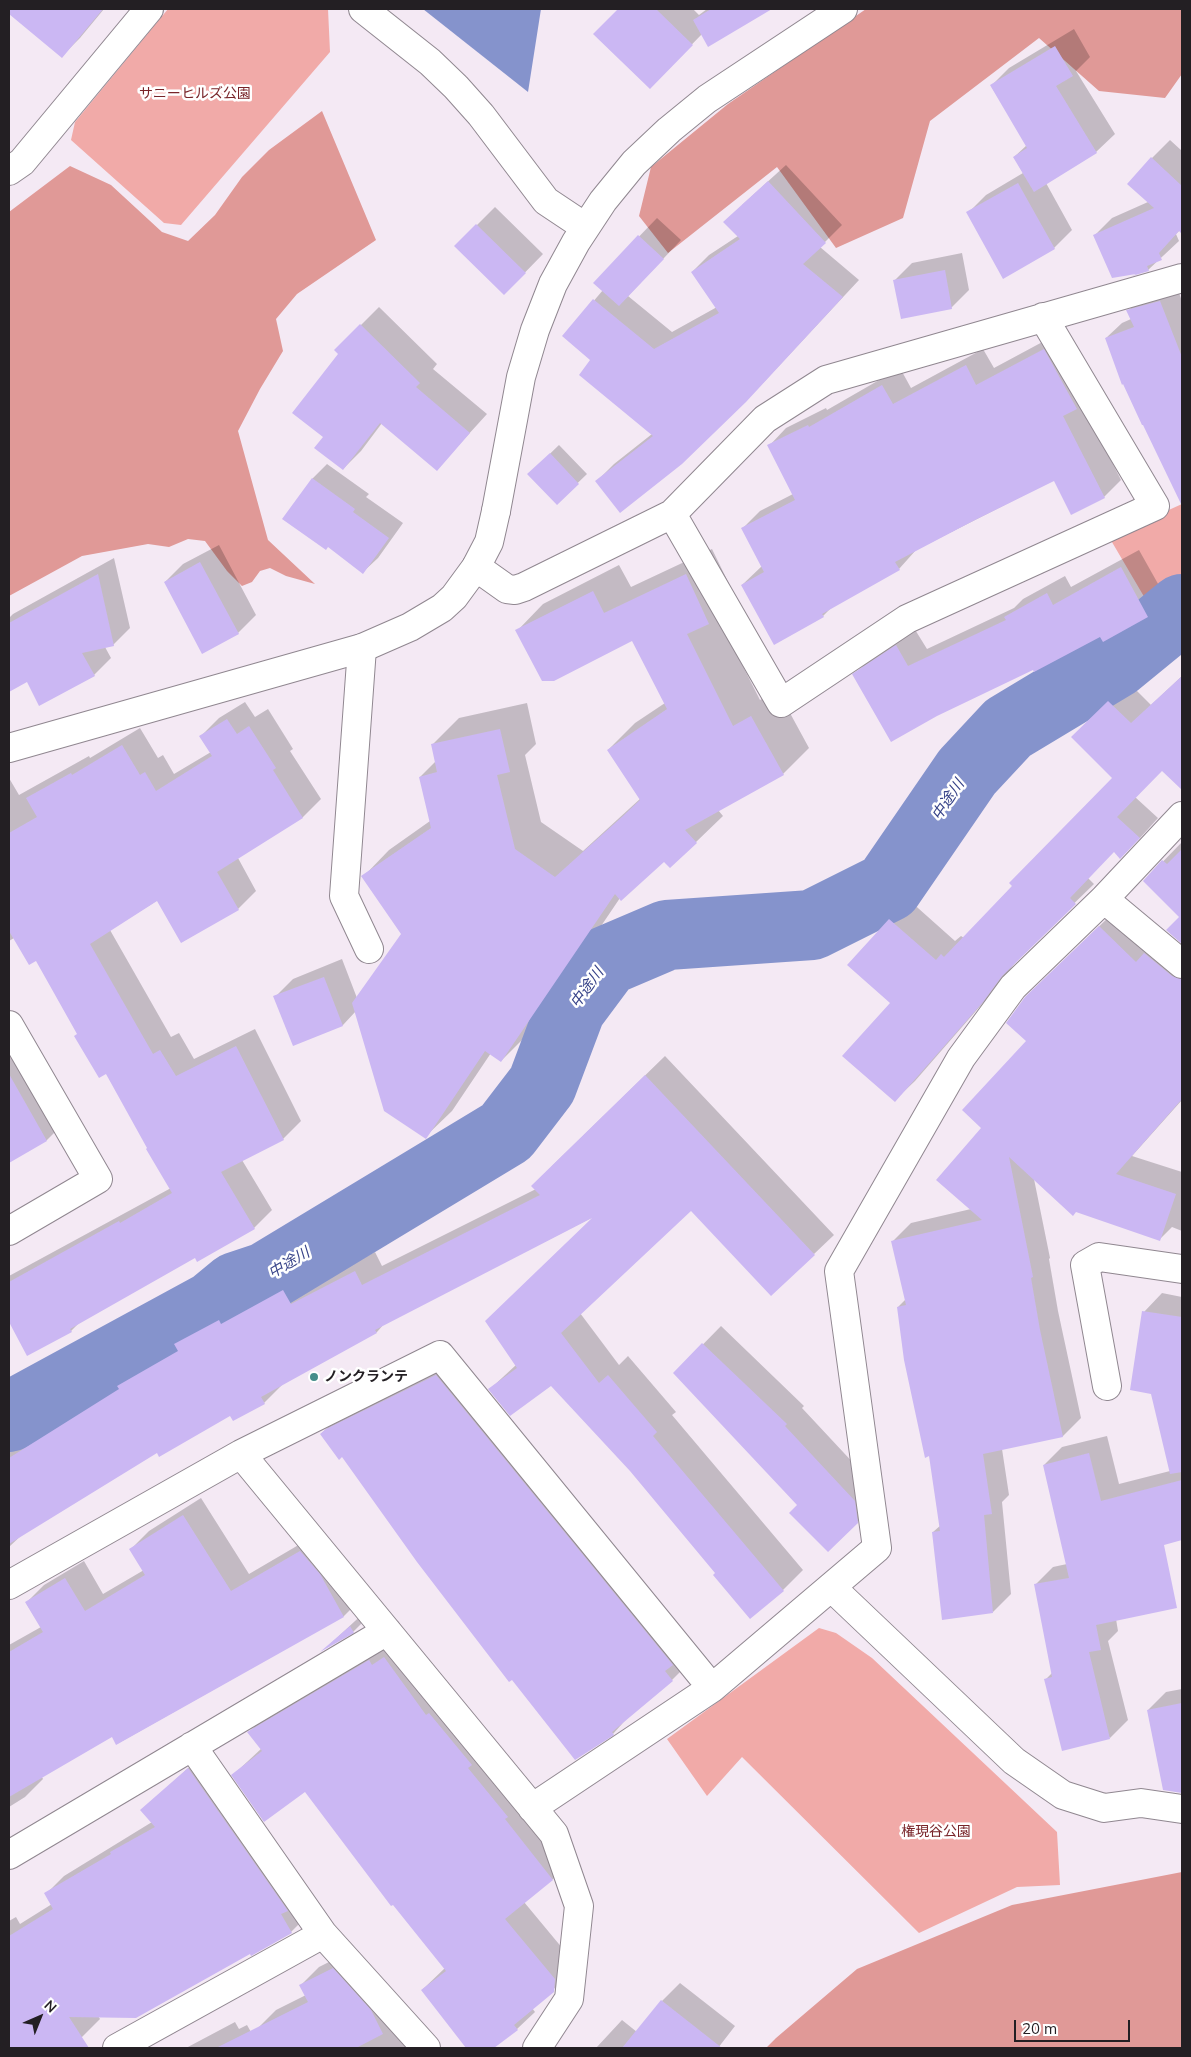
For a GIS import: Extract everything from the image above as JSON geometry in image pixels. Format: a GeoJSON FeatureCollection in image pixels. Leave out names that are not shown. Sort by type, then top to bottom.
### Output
{"type":"FeatureCollection","features":[{"type":"Feature","properties":{"kind":"street"},"geometry":{"type":"LineString","coordinates":[[13,161],[149,9]]}},
{"type":"Feature","properties":{"kind":"street"},"geometry":{"type":"LineString","coordinates":[[363,9],[430,62],[456,87],[481,115],[546,202],[585,228]]}},
{"type":"Feature","properties":{"kind":"street"},"geometry":{"type":"LineString","coordinates":[[9,748],[362,648],[431,616],[454,597],[476,567],[489,542],[522,377],[535,330],[553,284],[585,228],[603,201],[634,163],[669,130],[707,99],[843,9]]}},
{"type":"Feature","properties":{"kind":"street"},"geometry":{"type":"LineString","coordinates":[[476,567],[507,589],[515,590],[672,514],[765,419],[826,380],[1182,278]]}},
{"type":"Feature","properties":{"kind":"street"},"geometry":{"type":"LineString","coordinates":[[672,514],[781,703],[907,619],[1155,506],[1043,317]]}},
{"type":"Feature","properties":{"kind":"street"},"geometry":{"type":"LineString","coordinates":[[362,648],[344,896],[369,949]]}},
{"type":"Feature","properties":{"kind":"street"},"geometry":{"type":"LineString","coordinates":[[532,1808],[712,1688],[877,1548],[839,1271],[961,1058],[1014,986],[1104,899],[1182,816]]}},
{"type":"Feature","properties":{"kind":"street"},"geometry":{"type":"LineString","coordinates":[[1104,899],[1182,964]]}},
{"type":"Feature","properties":{"kind":"street"},"geometry":{"type":"LineString","coordinates":[[9,1025],[98,1179],[9,1231]]}},
{"type":"Feature","properties":{"kind":"street"},"geometry":{"type":"LineString","coordinates":[[1107,1386],[1085,1265],[1099,1256],[1182,1268]]}},
{"type":"Feature","properties":{"kind":"street"},"geometry":{"type":"LineString","coordinates":[[9,1584],[242,1454],[440,1355],[712,1688]]}},
{"type":"Feature","properties":{"kind":"street"},"geometry":{"type":"LineString","coordinates":[[242,1454],[554,1834],[579,1906],[569,1999],[536,2048]]}},
{"type":"Feature","properties":{"kind":"street"},"geometry":{"type":"LineString","coordinates":[[831,1587],[1014,1761],[1063,1795],[1104,1808],[1141,1803],[1182,1809]]}},
{"type":"Feature","properties":{"kind":"street"},"geometry":{"type":"LineString","coordinates":[[9,1856],[387,1631]]}},
{"type":"Feature","properties":{"kind":"street"},"geometry":{"type":"LineString","coordinates":[[192,1746],[322,1934],[426,2048]]}},
{"type":"Feature","properties":{"kind":"street"},"geometry":{"type":"LineString","coordinates":[[117,2048],[322,1934]]}},
{"type":"Feature","properties":{"kind":"green space","name":"サニーヒルズ公園"},"geometry":{"type":"Polygon","coordinates":[[[168,9],[328,9],[330,52],[181,225],[164,223],[71,140],[75,122],[168,9]]]}},
{"type":"Feature","properties":{"kind":"green space"},"geometry":{"type":"Polygon","coordinates":[[[1182,504],[1182,582],[1171,606],[1156,617],[1109,537],[1182,504]]]}},
{"type":"Feature","properties":{"kind":"green space","name":"権現谷公園"},"geometry":{"type":"Polygon","coordinates":[[[819,1628],[836,1633],[872,1658],[1057,1832],[1060,1885],[1017,1887],[919,1933],[742,1757],[707,1796],[667,1739],[819,1628]]]}},
{"type":"Feature","properties":{"kind":"shaded area"},"geometry":{"type":"Polygon","coordinates":[[[866,9],[1182,9],[1182,74],[1165,98],[1099,91],[1039,38],[930,121],[903,218],[836,248],[777,167],[668,253],[639,216],[651,167],[728,104],[866,9]]]}},
{"type":"Feature","properties":{"kind":"shaded area"},"geometry":{"type":"Polygon","coordinates":[[[322,111],[376,240],[297,294],[276,319],[283,351],[238,431],[268,540],[315,584],[286,576],[270,568],[260,571],[252,582],[242,586],[227,571],[205,541],[188,539],[169,547],[148,544],[82,556],[9,596],[9,212],[70,166],[111,185],[162,232],[188,241],[215,215],[242,177],[269,150],[322,111]]]}},
{"type":"Feature","properties":{"kind":"shaded area"},"geometry":{"type":"Polygon","coordinates":[[[1182,1872],[1182,2048],[766,2048],[857,1969],[1012,1905],[1182,1872]]]}},
{"type":"Feature","properties":{"kind":"water"},"geometry":{"type":"Polygon","coordinates":[[[423,9],[541,9],[528,92],[423,9]]]}},
{"type":"Feature","properties":{"kind":"building"},"geometry":{"type":"Polygon","coordinates":[[[9,9],[103,9],[62,58],[9,14],[9,9]]]}},
{"type":"Feature","properties":{"kind":"building"},"geometry":{"type":"Polygon","coordinates":[[[618,9],[656,9],[693,45],[650,89],[593,34],[618,9]]]}},
{"type":"Feature","properties":{"kind":"building"},"geometry":{"type":"Polygon","coordinates":[[[711,9],[772,9],[708,47],[693,20],[711,9]]]}},
{"type":"Feature","properties":{"kind":"building"},"geometry":{"type":"Polygon","coordinates":[[[1055,46],[1073,76],[1056,86],[1097,153],[1034,192],[1013,157],[1027,148],[990,85],[1055,46]]]}},
{"type":"Feature","properties":{"kind":"building"},"geometry":{"type":"Polygon","coordinates":[[[1151,157],[1182,186],[1182,234],[1179,231],[1159,253],[1162,260],[1147,266],[1149,271],[1132,276],[1136,274],[1112,278],[1093,235],[1154,208],[1127,184],[1151,157]]]}},
{"type":"Feature","properties":{"kind":"building"},"geometry":{"type":"Polygon","coordinates":[[[768,181],[826,243],[803,264],[843,297],[746,402],[682,464],[620,513],[595,481],[653,436],[579,375],[590,360],[562,336],[593,299],[654,349],[719,313],[691,272],[740,239],[723,222],[768,181]]]}},
{"type":"Feature","properties":{"kind":"building"},"geometry":{"type":"Polygon","coordinates":[[[1018,183],[1055,249],[1003,279],[966,212],[1018,183]]]}},
{"type":"Feature","properties":{"kind":"building"},"geometry":{"type":"Polygon","coordinates":[[[476,224],[526,273],[504,295],[454,246],[476,224]]]}},
{"type":"Feature","properties":{"kind":"building"},"geometry":{"type":"Polygon","coordinates":[[[638,235],[664,259],[619,306],[593,283],[638,235]]]}},
{"type":"Feature","properties":{"kind":"building"},"geometry":{"type":"Polygon","coordinates":[[[945,270],[952,309],[901,319],[893,280],[945,270]]]}},
{"type":"Feature","properties":{"kind":"building"},"geometry":{"type":"Polygon","coordinates":[[[1160,301],[1182,357],[1182,506],[1122,385],[1105,338],[1134,327],[1126,310],[1160,301]]]}},
{"type":"Feature","properties":{"kind":"building"},"geometry":{"type":"Polygon","coordinates":[[[360,324],[420,383],[416,387],[470,433],[437,471],[380,423],[343,470],[314,448],[323,437],[292,413],[338,354],[334,350],[360,324]]]}},
{"type":"Feature","properties":{"kind":"building"},"geometry":{"type":"Polygon","coordinates":[[[1044,349],[1077,409],[1063,416],[1105,498],[1071,515],[1054,481],[895,562],[900,570],[822,614],[824,617],[774,645],[741,585],[764,572],[741,528],[795,500],[767,445],[808,425],[809,427],[882,385],[893,404],[966,365],[976,385],[1044,349]]]}},
{"type":"Feature","properties":{"kind":"building"},"geometry":{"type":"Polygon","coordinates":[[[550,453],[579,484],[557,505],[527,474],[550,453]]]}},
{"type":"Feature","properties":{"kind":"building"},"geometry":{"type":"Polygon","coordinates":[[[312,478],[355,509],[353,512],[389,538],[363,574],[328,547],[326,550],[282,519],[312,478]]]}},
{"type":"Feature","properties":{"kind":"building"},"geometry":{"type":"Polygon","coordinates":[[[200,562],[239,634],[202,654],[164,582],[200,562]]]}},
{"type":"Feature","properties":{"kind":"building"},"geometry":{"type":"Polygon","coordinates":[[[1121,567],[1148,617],[1103,642],[1100,637],[1034,672],[1033,670],[937,716],[891,742],[852,674],[896,645],[908,666],[1006,620],[1004,617],[1047,593],[1053,605],[1121,567]]]}},
{"type":"Feature","properties":{"kind":"building"},"geometry":{"type":"Polygon","coordinates":[[[98,574],[114,646],[82,653],[95,676],[39,706],[27,682],[9,692],[9,623],[98,574]]]}},
{"type":"Feature","properties":{"kind":"building"},"geometry":{"type":"Polygon","coordinates":[[[686,574],[709,624],[687,634],[733,726],[751,716],[784,775],[685,830],[697,843],[670,868],[664,862],[621,901],[615,894],[501,1062],[485,1051],[426,1139],[384,1111],[352,1003],[401,934],[361,876],[431,828],[419,777],[437,772],[431,744],[500,729],[510,772],[497,775],[515,849],[555,877],[623,816],[640,800],[607,750],[667,709],[632,641],[554,681],[542,681],[515,630],[593,591],[604,613],[686,574]]]}},
{"type":"Feature","properties":{"kind":"building"},"geometry":{"type":"Polygon","coordinates":[[[1182,676],[1182,790],[1162,771],[1117,817],[1140,838],[1120,859],[1114,852],[1070,898],[1076,904],[1002,976],[983,1002],[895,1102],[842,1056],[890,1003],[847,965],[889,919],[936,960],[941,954],[944,957],[1012,886],[1009,883],[1112,778],[1071,737],[1108,701],[1131,723],[1182,676]]]}},
{"type":"Feature","properties":{"kind":"building"},"geometry":{"type":"Polygon","coordinates":[[[227,719],[237,734],[249,726],[276,768],[273,770],[303,818],[217,872],[239,910],[181,943],[157,901],[90,944],[153,1054],[160,1050],[176,1076],[236,1046],[284,1140],[221,1172],[255,1229],[197,1262],[195,1258],[70,1329],[72,1332],[27,1356],[9,1322],[9,1282],[172,1193],[106,1074],[99,1078],[74,1036],[77,1034],[36,961],[29,965],[9,931],[9,833],[37,817],[26,798],[71,773],[72,775],[122,745],[140,775],[145,772],[156,791],[212,756],[199,736],[227,719]]]}},
{"type":"Feature","properties":{"kind":"building"},"geometry":{"type":"Polygon","coordinates":[[[1182,849],[1182,944],[1166,930],[1179,917],[1143,881],[1162,860],[1167,864],[1182,849]]]}},
{"type":"Feature","properties":{"kind":"building"},"geometry":{"type":"Polygon","coordinates":[[[1099,926],[1136,962],[1144,953],[1172,976],[1182,979],[1182,1099],[1116,1174],[1176,1194],[1160,1241],[1076,1212],[1073,1216],[1009,1157],[1033,1277],[1031,1278],[1040,1330],[1063,1437],[983,1454],[992,1514],[984,1515],[993,1613],[942,1620],[932,1532],[940,1531],[929,1456],[925,1458],[904,1360],[897,1307],[906,1305],[891,1241],[982,1220],[936,1180],[981,1128],[962,1110],[1026,1041],[1006,1023],[1025,997],[1099,926]]]}},
{"type":"Feature","properties":{"kind":"building"},"geometry":{"type":"Polygon","coordinates":[[[324,977],[343,1026],[293,1046],[273,996],[324,977]]]}},
{"type":"Feature","properties":{"kind":"building"},"geometry":{"type":"Polygon","coordinates":[[[9,1074],[47,1141],[9,1163],[9,1074]]]}},
{"type":"Feature","properties":{"kind":"building"},"geometry":{"type":"Polygon","coordinates":[[[645,1075],[815,1255],[771,1296],[691,1211],[561,1333],[599,1383],[608,1375],[657,1432],[653,1436],[784,1591],[750,1619],[713,1575],[715,1573],[630,1471],[551,1386],[510,1416],[488,1389],[517,1368],[485,1321],[592,1218],[375,1330],[377,1333],[261,1397],[265,1404],[233,1421],[230,1416],[159,1457],[157,1453],[9,1544],[9,1458],[119,1389],[117,1386],[178,1351],[174,1344],[219,1320],[221,1324],[283,1290],[291,1304],[355,1271],[362,1285],[540,1195],[531,1186],[645,1075]]]}},
{"type":"Feature","properties":{"kind":"building"},"geometry":{"type":"Polygon","coordinates":[[[1142,1311],[1182,1317],[1182,1472],[1170,1474],[1151,1394],[1130,1390],[1142,1311]]]}},
{"type":"Feature","properties":{"kind":"building"},"geometry":{"type":"Polygon","coordinates":[[[702,1343],[787,1424],[785,1426],[855,1501],[858,1523],[828,1552],[789,1513],[797,1505],[673,1373],[702,1343]]]}},
{"type":"Feature","properties":{"kind":"building"},"geometry":{"type":"Polygon","coordinates":[[[436,1375],[673,1665],[665,1671],[673,1681],[612,1732],[614,1735],[575,1760],[512,1680],[509,1682],[417,1562],[342,1457],[339,1460],[320,1434],[326,1429],[436,1375]]]}},
{"type":"Feature","properties":{"kind":"building"},"geometry":{"type":"Polygon","coordinates":[[[1089,1453],[1101,1501],[1182,1480],[1182,1540],[1164,1545],[1177,1608],[1096,1625],[1101,1650],[1089,1652],[1110,1739],[1062,1751],[1044,1679],[1052,1677],[1034,1584],[1069,1578],[1043,1465],[1089,1453]]]}},
{"type":"Feature","properties":{"kind":"building"},"geometry":{"type":"Polygon","coordinates":[[[183,1515],[231,1591],[300,1551],[320,1574],[344,1617],[116,1745],[112,1737],[9,1797],[9,1652],[43,1632],[25,1602],[65,1578],[85,1611],[145,1575],[129,1549],[183,1515]]]}},
{"type":"Feature","properties":{"kind":"building"},"geometry":{"type":"Polygon","coordinates":[[[350,1626],[354,1633],[320,1652],[350,1626]]]}},
{"type":"Feature","properties":{"kind":"building"},"geometry":{"type":"Polygon","coordinates":[[[384,1657],[426,1715],[429,1713],[472,1765],[468,1768],[508,1817],[505,1819],[553,1880],[505,1919],[555,1979],[554,1992],[514,2025],[518,2030],[494,2048],[466,2048],[421,1990],[446,1971],[393,1905],[391,1906],[305,1792],[264,1822],[231,1775],[262,1751],[247,1732],[369,1660],[372,1665],[384,1657]]]}},
{"type":"Feature","properties":{"kind":"building"},"geometry":{"type":"Polygon","coordinates":[[[1182,1703],[1182,1793],[1163,1790],[1147,1710],[1182,1703]]]}},
{"type":"Feature","properties":{"kind":"building"},"geometry":{"type":"Polygon","coordinates":[[[188,1768],[288,1911],[281,1914],[292,1933],[251,1956],[250,1954],[136,2018],[69,2017],[89,2048],[9,2048],[9,1936],[53,1909],[44,1893],[111,1854],[110,1852],[155,1827],[140,1810],[188,1768]]]}},
{"type":"Feature","properties":{"kind":"building"},"geometry":{"type":"Polygon","coordinates":[[[333,1968],[371,2010],[383,2034],[356,2048],[216,2048],[308,2002],[299,1985],[333,1968]]]}},
{"type":"Feature","properties":{"kind":"building"},"geometry":{"type":"Polygon","coordinates":[[[661,2000],[722,2048],[622,2048],[661,2000]]]}},
{"type":"Feature","properties":{"kind":"waterway","name":"中途川"},"geometry":{"type":"LineString","coordinates":[[9,1417],[213,1306],[236,1287],[266,1277],[506,1132],[542,1085],[571,1008],[606,961],[667,935],[812,925],[888,887],[967,772],[1008,728],[1116,663],[1182,609]]}},
{"type":"Feature","properties":{"kind":"place","name":"ノンクランテ"},"geometry":{"type":"Point","coordinates":[314,1377]}}]}
